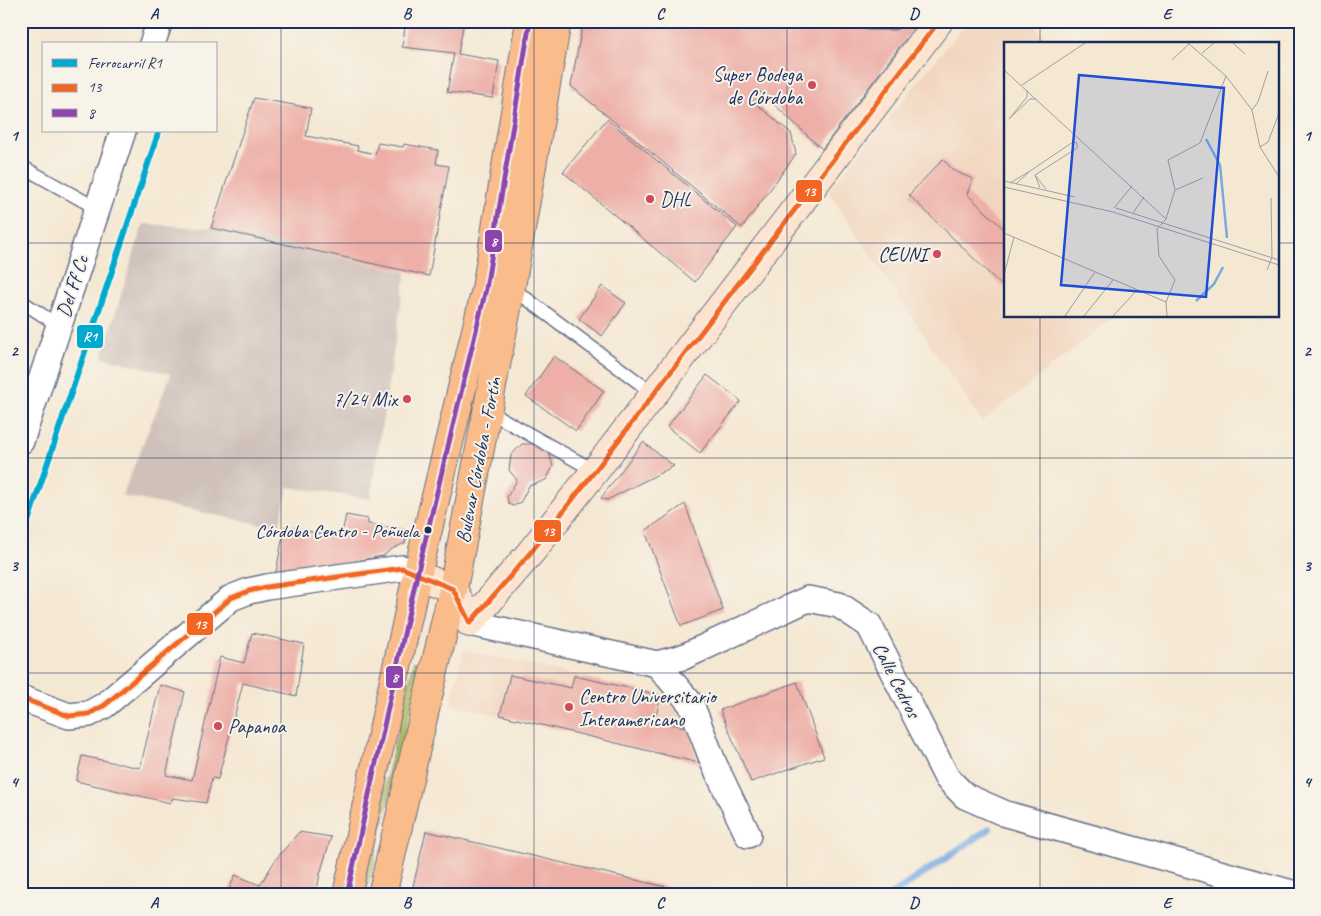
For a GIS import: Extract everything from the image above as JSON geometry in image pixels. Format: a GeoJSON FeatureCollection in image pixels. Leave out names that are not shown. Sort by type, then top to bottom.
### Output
{"type":"FeatureCollection","features":[{"type":"Feature","properties":{"kind":"main road","name":"Bulevar Córdoba - Fortín"},"geometry":{"type":"LineString","coordinates":[[347,895],[417,575],[486,289],[530,21]]}},
{"type":"Feature","properties":{"kind":"main road","name":"Bulevar Córdoba - Fortín"},"geometry":{"type":"LineString","coordinates":[[382,895],[453,589],[511,287],[557,21]]}},
{"type":"Feature","properties":{"kind":"street"},"geometry":{"type":"LineString","coordinates":[[153,42],[160,21]]}},
{"type":"Feature","properties":{"kind":"street"},"geometry":{"type":"LineString","coordinates":[[470,623],[531,552],[595,471],[939,21]]}},
{"type":"Feature","properties":{"kind":"street","name":"Del Ff Cc"},"geometry":{"type":"LineString","coordinates":[[21,441],[124,132]]}},
{"type":"Feature","properties":{"kind":"street"},"geometry":{"type":"LineString","coordinates":[[21,698],[69,716],[89,714],[105,705],[231,598],[267,587],[402,568],[453,589],[470,623]]}},
{"type":"Feature","properties":{"kind":"street","name":"Calle Cedros"},"geometry":{"type":"LineString","coordinates":[[658,664],[683,656],[808,600],[839,605],[869,625],[947,778],[965,796],[1006,814],[1299,895]]}},
{"type":"Feature","properties":{"kind":"street"},"geometry":{"type":"LineString","coordinates":[[470,623],[658,664],[690,704],[714,764],[748,835]]}},
{"type":"Feature","properties":{"kind":"lane"},"geometry":{"type":"LineString","coordinates":[[867,21],[868,23],[894,21]]}},
{"type":"Feature","properties":{"kind":"lane"},"geometry":{"type":"LineString","coordinates":[[21,166],[98,209]]}},
{"type":"Feature","properties":{"kind":"lane"},"geometry":{"type":"LineString","coordinates":[[511,287],[654,394]]}},
{"type":"Feature","properties":{"kind":"lane"},"geometry":{"type":"LineString","coordinates":[[21,301],[59,326]]}},
{"type":"Feature","properties":{"kind":"lane"},"geometry":{"type":"LineString","coordinates":[[488,411],[595,471]]}},
{"type":"Feature","properties":{"kind":"shaded area","name":"CEUNI"},"geometry":{"type":"Polygon","coordinates":[[[968,21],[1032,21],[1049,42],[1004,42],[1004,318],[1112,318],[982,422],[828,191],[968,21]]]}},
{"type":"Feature","properties":{"kind":"shaded area"},"geometry":{"type":"Polygon","coordinates":[[[143,224],[211,228],[406,272],[370,499],[288,487],[279,528],[122,496],[171,374],[102,357],[143,224]]]}},
{"type":"Feature","properties":{"kind":"shaded area","name":"Centro Universitario Interamericano"},"geometry":{"type":"Polygon","coordinates":[[[464,650],[661,695],[677,710],[689,728],[648,751],[450,704],[464,650]]]}},
{"type":"Feature","properties":{"kind":"green space"},"geometry":{"type":"Polygon","coordinates":[[[414,661],[421,664],[366,895],[360,895],[414,661]]]}},
{"type":"Feature","properties":{"kind":"building"},"geometry":{"type":"Polygon","coordinates":[[[406,21],[464,21],[458,54],[499,61],[493,98],[447,92],[454,53],[402,47],[406,21]]]}},
{"type":"Feature","properties":{"kind":"building"},"geometry":{"type":"Polygon","coordinates":[[[583,21],[632,21],[634,23],[636,21],[919,21],[822,149],[761,92],[754,102],[791,133],[796,154],[742,228],[571,86],[583,21]]]}},
{"type":"Feature","properties":{"kind":"building"},"geometry":{"type":"Polygon","coordinates":[[[254,98],[311,108],[306,136],[358,146],[357,150],[375,154],[378,143],[403,147],[404,144],[438,150],[436,164],[449,166],[429,276],[211,228],[254,98]]]}},
{"type":"Feature","properties":{"kind":"building","name":"DHL"},"geometry":{"type":"Polygon","coordinates":[[[607,119],[737,227],[695,282],[563,172],[607,119]]]}},
{"type":"Feature","properties":{"kind":"building"},"geometry":{"type":"Polygon","coordinates":[[[943,159],[952,169],[973,179],[967,194],[1004,229],[1004,288],[909,195],[943,159]]]}},
{"type":"Feature","properties":{"kind":"building"},"geometry":{"type":"Polygon","coordinates":[[[602,286],[626,303],[602,336],[579,319],[602,286]]]}},
{"type":"Feature","properties":{"kind":"building"},"geometry":{"type":"Polygon","coordinates":[[[554,356],[604,391],[576,431],[526,396],[554,356]]]}},
{"type":"Feature","properties":{"kind":"building"},"geometry":{"type":"Polygon","coordinates":[[[707,375],[741,401],[700,453],[667,427],[707,375]]]}},
{"type":"Feature","properties":{"kind":"building"},"geometry":{"type":"Polygon","coordinates":[[[643,442],[674,466],[607,500],[601,498],[643,442]]]}},
{"type":"Feature","properties":{"kind":"building"},"geometry":{"type":"Polygon","coordinates":[[[522,444],[537,444],[549,452],[553,467],[546,480],[529,486],[520,503],[513,506],[509,504],[507,497],[517,480],[509,470],[511,455],[522,444]]]}},
{"type":"Feature","properties":{"kind":"building"},"geometry":{"type":"Polygon","coordinates":[[[685,504],[723,610],[681,626],[645,531],[685,504]]]}},
{"type":"Feature","properties":{"kind":"building"},"geometry":{"type":"Polygon","coordinates":[[[346,515],[368,519],[368,524],[407,530],[405,543],[383,556],[275,576],[285,526],[341,538],[346,515]]]}},
{"type":"Feature","properties":{"kind":"building","name":"Papanoa"},"geometry":{"type":"Polygon","coordinates":[[[252,633],[304,644],[296,696],[243,683],[218,779],[212,778],[206,803],[173,798],[170,803],[76,781],[82,756],[140,768],[160,685],[185,692],[166,775],[192,780],[220,657],[244,663],[252,633]]]}},
{"type":"Feature","properties":{"kind":"building","name":"Centro Universitario Interamericano"},"geometry":{"type":"Polygon","coordinates":[[[510,675],[571,688],[574,676],[661,695],[655,720],[689,728],[699,763],[500,715],[510,675]]]}},
{"type":"Feature","properties":{"kind":"building"},"geometry":{"type":"Polygon","coordinates":[[[797,682],[824,757],[751,782],[720,710],[797,682]]]}},
{"type":"Feature","properties":{"kind":"building"},"geometry":{"type":"Polygon","coordinates":[[[426,831],[666,887],[665,895],[411,895],[426,831]]]}},
{"type":"Feature","properties":{"kind":"building"},"geometry":{"type":"Polygon","coordinates":[[[299,832],[331,837],[316,895],[227,895],[235,875],[260,885],[276,859],[299,832]]]}},
{"type":"Feature","properties":{"kind":"waterway"},"geometry":{"type":"LineString","coordinates":[[891,895],[989,829]]}},
{"type":"Feature","properties":{"kind":"rail line","name":"R1"},"geometry":{"type":"LineString","coordinates":[[21,542],[159,132]]}},
{"type":"Feature","properties":{"kind":"transit line","name":"8"},"geometry":{"type":"LineString","coordinates":[[347,895],[417,575],[486,289],[530,21]]}},
{"type":"Feature","properties":{"kind":"transit line","name":"13"},"geometry":{"type":"LineString","coordinates":[[21,698],[69,716],[89,714],[105,705],[231,598],[267,587],[402,568],[453,589],[470,623],[531,552],[595,471],[939,21]]}},
{"type":"Feature","properties":{"kind":"place","name":"Super Bodega de Córdoba"},"geometry":{"type":"Point","coordinates":[812,85]}},
{"type":"Feature","properties":{"kind":"place","name":"DHL"},"geometry":{"type":"Point","coordinates":[650,199]}},
{"type":"Feature","properties":{"kind":"place","name":"CEUNI"},"geometry":{"type":"Point","coordinates":[937,254]}},
{"type":"Feature","properties":{"kind":"place","name":"7/24 Mix"},"geometry":{"type":"Point","coordinates":[407,399]}},
{"type":"Feature","properties":{"kind":"place","name":"Córdoba Centro - Peñuela"},"geometry":{"type":"Point","coordinates":[428,530]}},
{"type":"Feature","properties":{"kind":"place","name":"Centro Universitario Interamericano"},"geometry":{"type":"Point","coordinates":[569,707]}},
{"type":"Feature","properties":{"kind":"place","name":"Papanoa"},"geometry":{"type":"Point","coordinates":[218,726]}}]}
